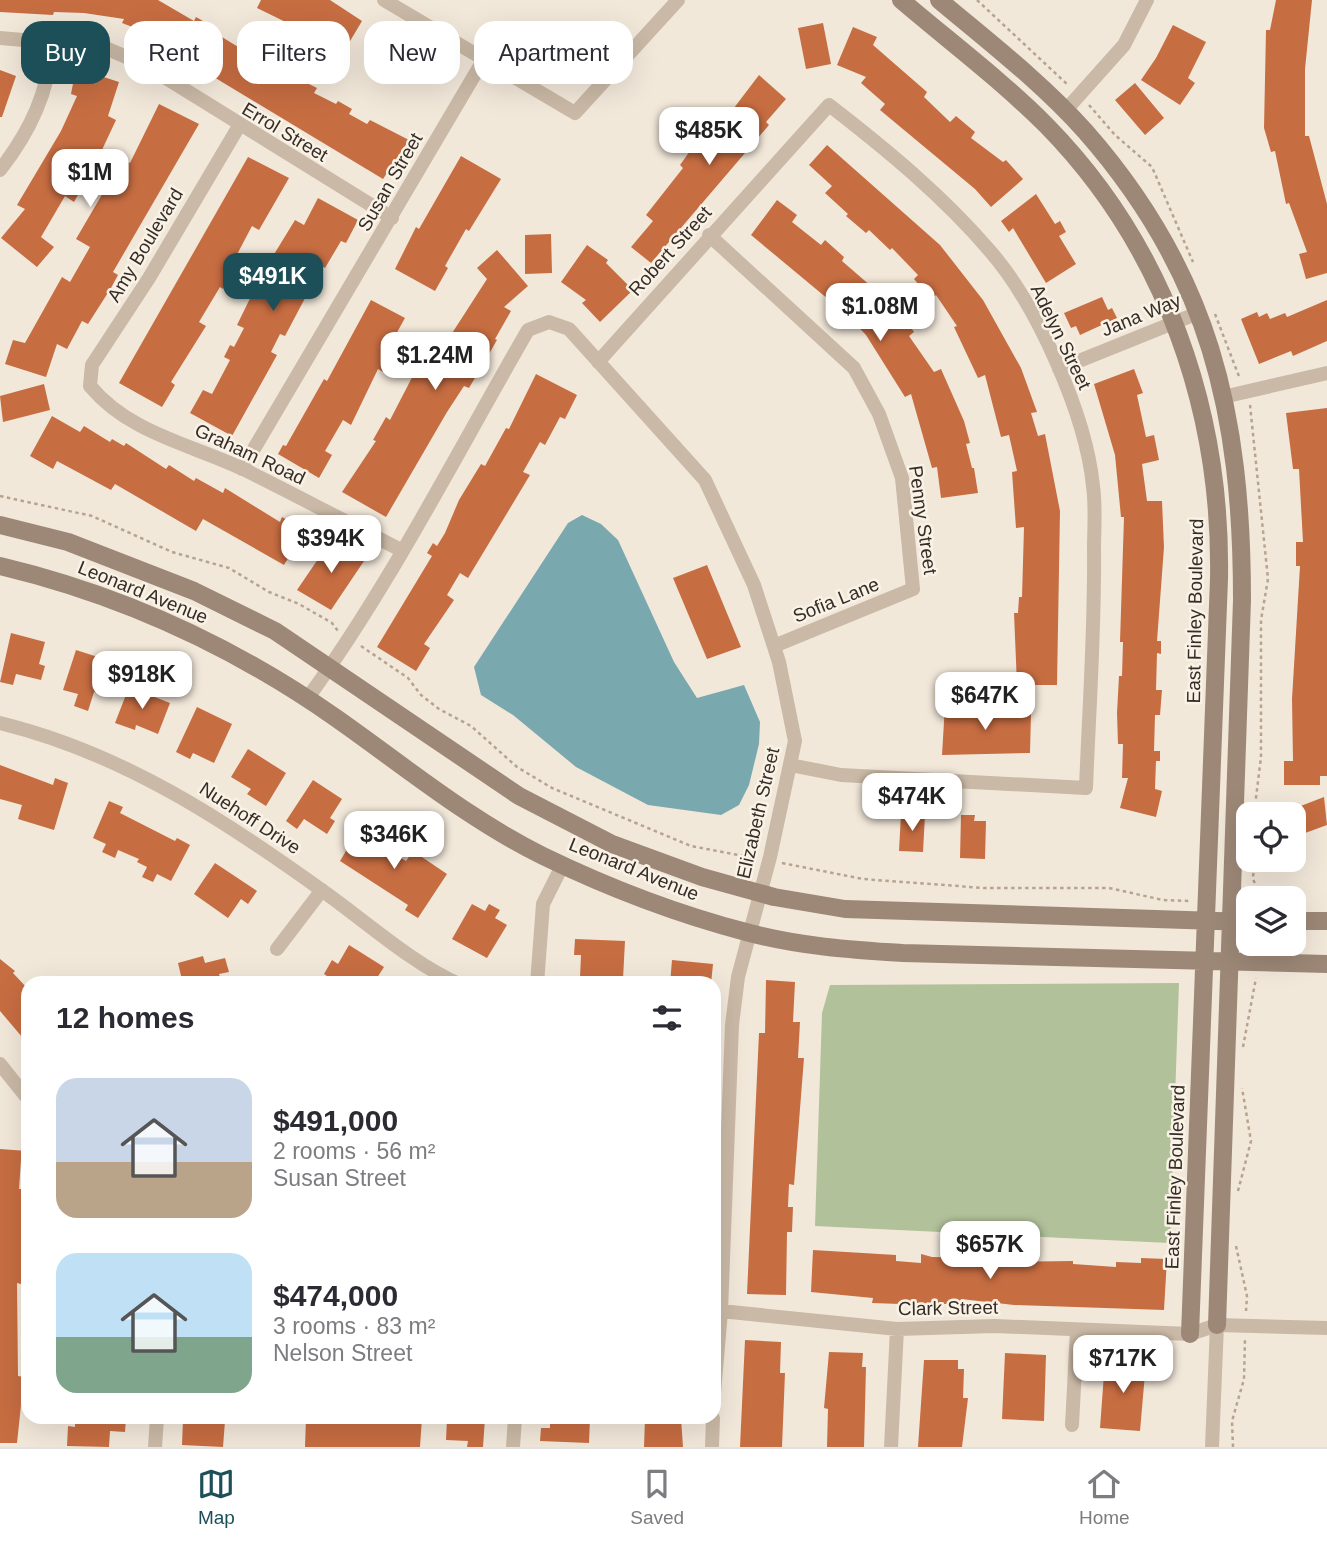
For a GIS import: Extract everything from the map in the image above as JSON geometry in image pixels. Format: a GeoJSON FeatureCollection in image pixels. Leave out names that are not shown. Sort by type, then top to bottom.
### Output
{"type":"FeatureCollection","features":[{"type":"Feature","properties":{"kind":"street"},"geometry":{"type":"LineString","coordinates":[[384,0],[474,53]]}},
{"type":"Feature","properties":{"kind":"street"},"geometry":{"type":"LineString","coordinates":[[633,49],[678,0]]}},
{"type":"Feature","properties":{"kind":"street","name":"East Finley Boulevard"},"geometry":{"type":"LineString","coordinates":[[901,0],[1029,110],[1081,164],[1139,249],[1175,322],[1192,372],[1209,439],[1219,525],[1204,962],[1183,1334]]}},
{"type":"Feature","properties":{"kind":"street"},"geometry":{"type":"LineString","coordinates":[[939,0],[1031,76],[1085,131],[1153,218],[1198,313],[1233,440],[1242,522],[1240,886]]}},
{"type":"Feature","properties":{"kind":"street"},"geometry":{"type":"LineString","coordinates":[[1065,111],[1124,45],[1147,0]]}},
{"type":"Feature","properties":{"kind":"street","name":"Errol Street"},"geometry":{"type":"LineString","coordinates":[[0,38],[21,40]]}},
{"type":"Feature","properties":{"kind":"street","name":"Errol Street"},"geometry":{"type":"LineString","coordinates":[[110,50],[145,65],[239,126],[391,218]]}},
{"type":"Feature","properties":{"kind":"street","name":"Susan Street"},"geometry":{"type":"LineString","coordinates":[[242,469],[474,76]]}},
{"type":"Feature","properties":{"kind":"street"},"geometry":{"type":"LineString","coordinates":[[0,170],[26,138],[47,84]]}},
{"type":"Feature","properties":{"kind":"street"},"geometry":{"type":"LineString","coordinates":[[526,84],[575,113],[601,84]]}},
{"type":"Feature","properties":{"kind":"street","name":"Robert Street"},"geometry":{"type":"LineString","coordinates":[[597,362],[709,235],[829,106]]}},
{"type":"Feature","properties":{"kind":"street","name":"Adelyn Street"},"geometry":{"type":"LineString","coordinates":[[790,765],[841,775],[1086,788],[1094,582],[1093,486],[1079,421],[1059,369],[1023,299],[993,253],[951,207],[829,106]]}},
{"type":"Feature","properties":{"kind":"street","name":"Amy Boulevard"},"geometry":{"type":"LineString","coordinates":[[90,386],[92,365],[149,278],[239,126]]}},
{"type":"Feature","properties":{"kind":"street","name":"Penny Street"},"geometry":{"type":"LineString","coordinates":[[709,235],[853,368],[879,414],[902,478],[914,589]]}},
{"type":"Feature","properties":{"kind":"street","name":"Jana Way"},"geometry":{"type":"LineString","coordinates":[[1059,369],[1198,313]]}},
{"type":"Feature","properties":{"kind":"street","name":"Elizabeth Street"},"geometry":{"type":"LineString","coordinates":[[401,550],[528,330],[549,322],[569,329],[597,362],[638,402],[705,480],[754,585],[774,646],[795,741],[769,861],[738,977],[732,1025],[721,1287]]}},
{"type":"Feature","properties":{"kind":"street"},"geometry":{"type":"LineString","coordinates":[[1223,397],[1327,373]]}},
{"type":"Feature","properties":{"kind":"street","name":"Graham Road"},"geometry":{"type":"LineString","coordinates":[[90,386],[104,403],[135,424],[242,469],[401,550]]}},
{"type":"Feature","properties":{"kind":"street","name":"Leonard Avenue"},"geometry":{"type":"LineString","coordinates":[[0,525],[68,542],[194,591],[275,631],[519,796],[612,844],[702,877],[759,893],[845,909],[1236,922]]}},
{"type":"Feature","properties":{"kind":"street"},"geometry":{"type":"LineString","coordinates":[[307,699],[330,668],[401,550]]}},
{"type":"Feature","properties":{"kind":"street","name":"Leonard Avenue"},"geometry":{"type":"LineString","coordinates":[[0,566],[105,596],[177,625],[260,668],[467,811],[563,864],[674,910],[748,933],[849,949],[903,953],[1327,964]]}},
{"type":"Feature","properties":{"kind":"street","name":"Sofia Lane"},"geometry":{"type":"LineString","coordinates":[[774,646],[914,589]]}},
{"type":"Feature","properties":{"kind":"street","name":"Nuehoff Drive"},"geometry":{"type":"LineString","coordinates":[[0,723],[38,733],[140,775],[245,835],[444,976]]}},
{"type":"Feature","properties":{"kind":"street"},"geometry":{"type":"LineString","coordinates":[[538,976],[543,904],[563,864]]}},
{"type":"Feature","properties":{"kind":"street"},"geometry":{"type":"LineString","coordinates":[[276,949],[321,890]]}},
{"type":"Feature","properties":{"kind":"street"},"geometry":{"type":"LineString","coordinates":[[1306,921],[1327,921]]}},
{"type":"Feature","properties":{"kind":"street"},"geometry":{"type":"LineString","coordinates":[[1212,1447],[1230,963],[1236,938]]}},
{"type":"Feature","properties":{"kind":"street"},"geometry":{"type":"LineString","coordinates":[[2,1070],[21,1090]]}},
{"type":"Feature","properties":{"kind":"street","name":"Clark Street"},"geometry":{"type":"LineString","coordinates":[[721,1311],[816,1318],[897,1329],[995,1326],[1183,1334]]}},
{"type":"Feature","properties":{"kind":"street"},"geometry":{"type":"LineString","coordinates":[[1183,1334],[1217,1325],[1327,1328]]}},
{"type":"Feature","properties":{"kind":"street"},"geometry":{"type":"LineString","coordinates":[[891,1447],[897,1329]]}},
{"type":"Feature","properties":{"kind":"street"},"geometry":{"type":"LineString","coordinates":[[1072,1425],[1077,1330]]}},
{"type":"Feature","properties":{"kind":"street"},"geometry":{"type":"LineString","coordinates":[[155,1447],[157,1424]]}},
{"type":"Feature","properties":{"kind":"street"},"geometry":{"type":"LineString","coordinates":[[513,1447],[515,1424]]}},
{"type":"Feature","properties":{"kind":"street"},"geometry":{"type":"LineString","coordinates":[[712,1447],[713,1424]]}},
{"type":"Feature","properties":{"kind":"path"},"geometry":{"type":"LineString","coordinates":[[0,496],[92,516],[172,552],[229,568],[270,592],[299,604],[331,624],[408,678],[421,695],[471,726],[517,767],[552,788],[691,846],[863,879],[984,887],[1109,888],[1163,900],[1206,901]]}},
{"type":"Feature","properties":{"kind":"path"},"geometry":{"type":"LineString","coordinates":[[1241,1057],[1256,986]]}},
{"type":"Feature","properties":{"kind":"path"},"geometry":{"type":"LineString","coordinates":[[1236,1201],[1251,1141],[1242,1084]]}},
{"type":"Feature","properties":{"kind":"path"},"geometry":{"type":"LineString","coordinates":[[1233,1447],[1232,1421],[1244,1379],[1247,1296],[1235,1237]]}},
{"type":"Feature","properties":{"kind":"green space"},"geometry":{"type":"Polygon","coordinates":[[[1179,983],[1170,1243],[815,1226],[822,1013],[830,985],[1179,983]]]}},
{"type":"Feature","properties":{"kind":"water"},"geometry":{"type":"Polygon","coordinates":[[[582,515],[601,524],[618,540],[674,662],[697,698],[744,685],[760,722],[759,744],[749,785],[739,805],[721,815],[648,805],[576,767],[513,715],[481,695],[474,667],[568,523],[582,515]]]}},
{"type":"Feature","properties":{"kind":"building"},"geometry":{"type":"Polygon","coordinates":[[[0,0],[158,0],[194,21],[124,21],[124,24],[122,23],[124,19],[84,13],[54,12],[53,15],[0,12],[0,0]]]}},
{"type":"Feature","properties":{"kind":"building"},"geometry":{"type":"Polygon","coordinates":[[[261,0],[330,0],[362,21],[350,41],[350,21],[284,21],[257,8],[261,0]]]}},
{"type":"Feature","properties":{"kind":"building"},"geometry":{"type":"Polygon","coordinates":[[[1276,0],[1312,0],[1305,69],[1305,136],[1309,136],[1327,204],[1327,273],[1306,279],[1299,254],[1307,252],[1289,203],[1286,204],[1275,151],[1271,152],[1264,128],[1266,30],[1270,30],[1276,0]]]}},
{"type":"Feature","properties":{"kind":"building"},"geometry":{"type":"Polygon","coordinates":[[[823,23],[831,64],[806,69],[798,28],[823,23]]]}},
{"type":"Feature","properties":{"kind":"building"},"geometry":{"type":"Polygon","coordinates":[[[1173,25],[1206,42],[1188,78],[1195,83],[1180,105],[1141,80],[1173,25]]]}},
{"type":"Feature","properties":{"kind":"building"},"geometry":{"type":"Polygon","coordinates":[[[853,27],[877,37],[873,45],[927,92],[924,97],[950,122],[956,116],[975,132],[971,138],[1003,162],[1006,160],[1023,179],[991,207],[975,189],[880,110],[885,104],[861,83],[866,77],[837,65],[853,27]]]}},
{"type":"Feature","properties":{"kind":"building"},"geometry":{"type":"Polygon","coordinates":[[[223,38],[237,46],[237,84],[309,84],[317,88],[314,93],[352,109],[349,114],[367,124],[370,120],[409,140],[383,179],[223,82],[223,38]]]}},
{"type":"Feature","properties":{"kind":"building"},"geometry":{"type":"Polygon","coordinates":[[[0,70],[16,76],[2,117],[0,117],[0,70]]]}},
{"type":"Feature","properties":{"kind":"building"},"geometry":{"type":"Polygon","coordinates":[[[759,75],[786,99],[766,122],[769,125],[651,263],[631,247],[653,221],[646,215],[683,168],[680,165],[695,144],[702,150],[759,75]]]}},
{"type":"Feature","properties":{"kind":"building"},"geometry":{"type":"Polygon","coordinates":[[[110,79],[119,82],[108,116],[116,120],[101,152],[120,163],[122,159],[130,163],[159,104],[199,124],[113,272],[118,275],[111,288],[88,324],[82,321],[67,349],[57,344],[46,377],[5,364],[13,340],[25,343],[62,277],[70,282],[90,247],[76,239],[107,186],[89,175],[74,202],[65,196],[41,237],[54,247],[37,267],[1,238],[25,209],[17,205],[61,131],[77,96],[71,94],[73,84],[110,84],[110,79]]]}},
{"type":"Feature","properties":{"kind":"building"},"geometry":{"type":"Polygon","coordinates":[[[1135,83],[1164,118],[1145,135],[1115,100],[1135,83]]]}},
{"type":"Feature","properties":{"kind":"building"},"geometry":{"type":"Polygon","coordinates":[[[827,145],[940,245],[983,300],[1021,368],[1037,412],[1031,413],[1038,436],[1045,434],[1060,511],[1057,685],[1017,685],[1014,613],[1018,613],[1019,597],[1022,597],[1024,527],[1016,528],[1012,472],[1017,471],[1009,435],[1001,437],[985,375],[978,378],[954,327],[957,326],[936,295],[931,299],[914,279],[918,275],[892,248],[890,250],[869,230],[866,233],[825,193],[832,186],[809,165],[827,145]]]}},
{"type":"Feature","properties":{"kind":"building"},"geometry":{"type":"Polygon","coordinates":[[[461,156],[501,179],[469,231],[466,229],[445,266],[448,268],[435,291],[395,269],[416,227],[419,229],[461,156]]]}},
{"type":"Feature","properties":{"kind":"building"},"geometry":{"type":"Polygon","coordinates":[[[248,157],[289,178],[259,230],[252,226],[232,264],[236,266],[199,322],[206,326],[171,382],[175,385],[162,407],[119,383],[248,157]]]}},
{"type":"Feature","properties":{"kind":"building"},"geometry":{"type":"Polygon","coordinates":[[[1036,194],[1055,224],[1060,221],[1066,232],[1059,236],[1076,264],[1046,283],[1013,228],[1009,232],[1001,221],[1036,194]]]}},
{"type":"Feature","properties":{"kind":"building"},"geometry":{"type":"Polygon","coordinates":[[[318,198],[358,220],[346,243],[341,241],[325,268],[322,266],[285,336],[280,334],[271,352],[277,355],[232,436],[190,413],[203,390],[212,394],[230,360],[224,357],[230,345],[234,347],[244,328],[237,325],[262,274],[295,220],[304,225],[318,198]]]}},
{"type":"Feature","properties":{"kind":"building"},"geometry":{"type":"Polygon","coordinates":[[[777,200],[797,215],[792,222],[821,245],[825,240],[844,257],[842,261],[872,287],[876,284],[894,302],[890,306],[901,322],[905,319],[914,332],[909,336],[934,372],[941,369],[964,421],[970,443],[966,444],[978,493],[941,498],[937,467],[932,468],[911,394],[905,397],[866,335],[846,314],[751,235],[777,200]]]}},
{"type":"Feature","properties":{"kind":"building"},"geometry":{"type":"Polygon","coordinates":[[[551,234],[552,273],[525,274],[525,235],[551,234]]]}},
{"type":"Feature","properties":{"kind":"building"},"geometry":{"type":"Polygon","coordinates":[[[587,245],[608,260],[606,263],[633,290],[600,322],[582,303],[586,300],[561,282],[587,245]]]}},
{"type":"Feature","properties":{"kind":"building"},"geometry":{"type":"Polygon","coordinates":[[[497,250],[528,286],[504,307],[511,311],[495,339],[497,340],[469,388],[464,386],[447,412],[386,517],[342,492],[376,441],[373,440],[386,417],[390,420],[419,364],[435,374],[451,344],[447,341],[487,279],[477,268],[497,250]]]}},
{"type":"Feature","properties":{"kind":"building"},"geometry":{"type":"Polygon","coordinates":[[[1102,297],[1108,310],[1112,308],[1117,318],[1080,335],[1076,326],[1071,328],[1064,313],[1102,297]]]}},
{"type":"Feature","properties":{"kind":"building"},"geometry":{"type":"Polygon","coordinates":[[[371,300],[405,318],[390,345],[395,348],[383,372],[378,369],[351,425],[343,420],[325,451],[332,455],[319,478],[278,454],[283,445],[286,446],[324,379],[327,381],[371,300]]]}},
{"type":"Feature","properties":{"kind":"building"},"geometry":{"type":"Polygon","coordinates":[[[1327,300],[1327,341],[1293,356],[1291,351],[1259,364],[1241,319],[1257,312],[1259,317],[1267,313],[1270,319],[1285,313],[1287,317],[1327,300]]]}},
{"type":"Feature","properties":{"kind":"building"},"geometry":{"type":"Polygon","coordinates":[[[1134,369],[1143,393],[1137,395],[1146,437],[1154,435],[1159,460],[1142,464],[1147,501],[1162,501],[1164,547],[1157,641],[1161,641],[1161,654],[1157,653],[1156,690],[1162,690],[1160,715],[1155,715],[1154,751],[1160,751],[1160,761],[1156,761],[1155,789],[1162,791],[1156,817],[1120,808],[1128,778],[1122,778],[1123,744],[1118,744],[1117,713],[1119,676],[1122,676],[1123,642],[1120,642],[1124,517],[1121,517],[1115,455],[1094,384],[1134,369]]]}},
{"type":"Feature","properties":{"kind":"building"},"geometry":{"type":"Polygon","coordinates":[[[536,374],[577,395],[565,419],[560,417],[545,445],[540,442],[523,472],[530,475],[468,578],[460,573],[447,595],[454,600],[424,644],[430,648],[416,671],[377,647],[432,556],[427,553],[433,543],[437,546],[445,533],[459,500],[481,464],[485,466],[506,428],[509,429],[536,374]]]}},
{"type":"Feature","properties":{"kind":"building"},"geometry":{"type":"Polygon","coordinates":[[[44,384],[50,410],[3,422],[0,396],[44,384]]]}},
{"type":"Feature","properties":{"kind":"building"},"geometry":{"type":"Polygon","coordinates":[[[1327,408],[1327,776],[1320,776],[1320,785],[1284,785],[1284,761],[1293,761],[1292,699],[1300,566],[1296,566],[1296,542],[1303,542],[1299,469],[1293,469],[1286,413],[1327,408]]]}},
{"type":"Feature","properties":{"kind":"building"},"geometry":{"type":"Polygon","coordinates":[[[52,416],[80,432],[84,426],[110,442],[112,439],[124,446],[126,443],[166,469],[169,465],[194,481],[196,478],[223,493],[225,488],[280,522],[282,517],[305,530],[284,565],[203,519],[196,531],[115,484],[111,490],[57,461],[53,469],[30,456],[52,416]]]}},
{"type":"Feature","properties":{"kind":"building"},"geometry":{"type":"Polygon","coordinates":[[[331,540],[364,561],[331,610],[297,590],[331,540]]]}},
{"type":"Feature","properties":{"kind":"building"},"geometry":{"type":"Polygon","coordinates":[[[707,565],[741,647],[707,659],[673,578],[707,565]]]}},
{"type":"Feature","properties":{"kind":"building"},"geometry":{"type":"Polygon","coordinates":[[[11,633],[45,642],[39,664],[45,666],[41,680],[16,674],[13,685],[0,682],[11,633]]]}},
{"type":"Feature","properties":{"kind":"building"},"geometry":{"type":"Polygon","coordinates":[[[76,650],[107,660],[105,667],[113,669],[105,695],[94,692],[88,711],[74,706],[78,694],[63,690],[76,650]]]}},
{"type":"Feature","properties":{"kind":"building"},"geometry":{"type":"Polygon","coordinates":[[[129,687],[170,703],[158,734],[136,725],[135,730],[115,723],[129,687]]]}},
{"type":"Feature","properties":{"kind":"building"},"geometry":{"type":"Polygon","coordinates":[[[945,705],[970,706],[969,713],[1031,713],[1030,753],[942,755],[945,705]]]}},
{"type":"Feature","properties":{"kind":"building"},"geometry":{"type":"Polygon","coordinates":[[[197,707],[232,724],[214,763],[193,753],[190,759],[176,752],[197,707]]]}},
{"type":"Feature","properties":{"kind":"building"},"geometry":{"type":"Polygon","coordinates":[[[248,749],[286,773],[266,806],[247,794],[251,789],[231,777],[248,749]]]}},
{"type":"Feature","properties":{"kind":"building"},"geometry":{"type":"Polygon","coordinates":[[[0,765],[53,785],[55,778],[68,783],[54,830],[18,819],[22,805],[0,799],[0,765]]]}},
{"type":"Feature","properties":{"kind":"building"},"geometry":{"type":"Polygon","coordinates":[[[313,780],[342,799],[330,818],[335,821],[327,834],[304,819],[297,829],[286,821],[313,780]]]}},
{"type":"Feature","properties":{"kind":"building"},"geometry":{"type":"Polygon","coordinates":[[[1324,797],[1327,825],[1306,833],[1306,804],[1324,797]]]}},
{"type":"Feature","properties":{"kind":"building"},"geometry":{"type":"Polygon","coordinates":[[[109,801],[123,807],[120,813],[175,841],[177,838],[190,845],[171,881],[157,874],[153,882],[142,877],[147,867],[137,862],[139,859],[118,850],[115,858],[102,852],[106,844],[93,838],[109,801]]]}},
{"type":"Feature","properties":{"kind":"building"},"geometry":{"type":"Polygon","coordinates":[[[901,814],[925,815],[923,852],[899,851],[901,814]]]}},
{"type":"Feature","properties":{"kind":"building"},"geometry":{"type":"Polygon","coordinates":[[[961,815],[975,815],[974,821],[986,821],[985,859],[960,858],[961,815]]]}},
{"type":"Feature","properties":{"kind":"building"},"geometry":{"type":"Polygon","coordinates":[[[357,825],[385,842],[383,847],[406,861],[413,851],[447,874],[418,918],[405,910],[408,905],[340,861],[352,841],[348,839],[357,825]]]}},
{"type":"Feature","properties":{"kind":"building"},"geometry":{"type":"Polygon","coordinates":[[[215,863],[257,891],[248,904],[241,899],[228,918],[194,894],[215,863]]]}},
{"type":"Feature","properties":{"kind":"building"},"geometry":{"type":"Polygon","coordinates":[[[472,904],[485,911],[489,904],[500,910],[495,918],[507,925],[487,958],[452,939],[472,904]]]}},
{"type":"Feature","properties":{"kind":"building"},"geometry":{"type":"Polygon","coordinates":[[[575,939],[625,941],[623,976],[580,976],[581,955],[574,955],[575,939]]]}},
{"type":"Feature","properties":{"kind":"building"},"geometry":{"type":"Polygon","coordinates":[[[349,945],[384,967],[378,976],[324,974],[332,960],[338,964],[349,945]]]}},
{"type":"Feature","properties":{"kind":"building"},"geometry":{"type":"Polygon","coordinates":[[[203,956],[205,963],[225,958],[229,972],[220,976],[181,976],[178,963],[203,956]]]}},
{"type":"Feature","properties":{"kind":"building"},"geometry":{"type":"Polygon","coordinates":[[[0,959],[15,971],[13,973],[21,982],[21,1036],[0,1011],[0,959]]]}},
{"type":"Feature","properties":{"kind":"building"},"geometry":{"type":"Polygon","coordinates":[[[672,960],[713,964],[712,976],[671,976],[672,960]]]}},
{"type":"Feature","properties":{"kind":"building"},"geometry":{"type":"Polygon","coordinates":[[[766,980],[795,982],[793,1022],[800,1022],[798,1058],[804,1058],[794,1185],[789,1184],[788,1207],[793,1207],[792,1232],[787,1232],[786,1295],[747,1294],[759,1033],[765,1033],[766,980]]]}},
{"type":"Feature","properties":{"kind":"building"},"geometry":{"type":"Polygon","coordinates":[[[0,1149],[21,1151],[21,1284],[17,1283],[21,1405],[17,1443],[0,1443],[0,1149]]]}},
{"type":"Feature","properties":{"kind":"building"},"geometry":{"type":"Polygon","coordinates":[[[813,1250],[896,1255],[896,1261],[921,1263],[921,1254],[932,1257],[1000,1258],[1000,1262],[1073,1261],[1073,1264],[1116,1267],[1116,1262],[1141,1263],[1141,1258],[1167,1259],[1164,1310],[1014,1305],[961,1299],[960,1303],[929,1305],[872,1303],[873,1298],[811,1292],[813,1250]]]}},
{"type":"Feature","properties":{"kind":"building"},"geometry":{"type":"Polygon","coordinates":[[[745,1340],[781,1342],[780,1373],[785,1373],[782,1447],[740,1447],[745,1340]]]}},
{"type":"Feature","properties":{"kind":"building"},"geometry":{"type":"Polygon","coordinates":[[[829,1352],[863,1353],[862,1367],[866,1367],[864,1447],[827,1447],[828,1409],[824,1408],[829,1352]]]}},
{"type":"Feature","properties":{"kind":"building"},"geometry":{"type":"Polygon","coordinates":[[[1005,1353],[1046,1355],[1044,1421],[1002,1419],[1005,1353]]]}},
{"type":"Feature","properties":{"kind":"building"},"geometry":{"type":"Polygon","coordinates":[[[924,1360],[958,1360],[958,1369],[964,1369],[963,1398],[968,1398],[962,1447],[918,1447],[924,1360]]]}},
{"type":"Feature","properties":{"kind":"building"},"geometry":{"type":"Polygon","coordinates":[[[1105,1360],[1146,1362],[1140,1431],[1100,1428],[1105,1360]]]}},
{"type":"Feature","properties":{"kind":"building"},"geometry":{"type":"Polygon","coordinates":[[[75,1424],[126,1424],[125,1432],[110,1431],[109,1447],[67,1446],[68,1426],[75,1427],[75,1424]]]}},
{"type":"Feature","properties":{"kind":"building"},"geometry":{"type":"Polygon","coordinates":[[[183,1424],[225,1424],[223,1447],[182,1445],[183,1424]]]}},
{"type":"Feature","properties":{"kind":"building"},"geometry":{"type":"Polygon","coordinates":[[[306,1424],[422,1424],[420,1447],[305,1447],[306,1424]]]}},
{"type":"Feature","properties":{"kind":"building"},"geometry":{"type":"Polygon","coordinates":[[[447,1424],[485,1424],[483,1447],[467,1447],[468,1441],[446,1440],[447,1424]]]}},
{"type":"Feature","properties":{"kind":"building"},"geometry":{"type":"Polygon","coordinates":[[[550,1424],[590,1424],[589,1443],[540,1441],[541,1428],[550,1428],[550,1424]]]}},
{"type":"Feature","properties":{"kind":"building"},"geometry":{"type":"Polygon","coordinates":[[[645,1424],[681,1424],[683,1447],[644,1447],[645,1424]]]}}]}
